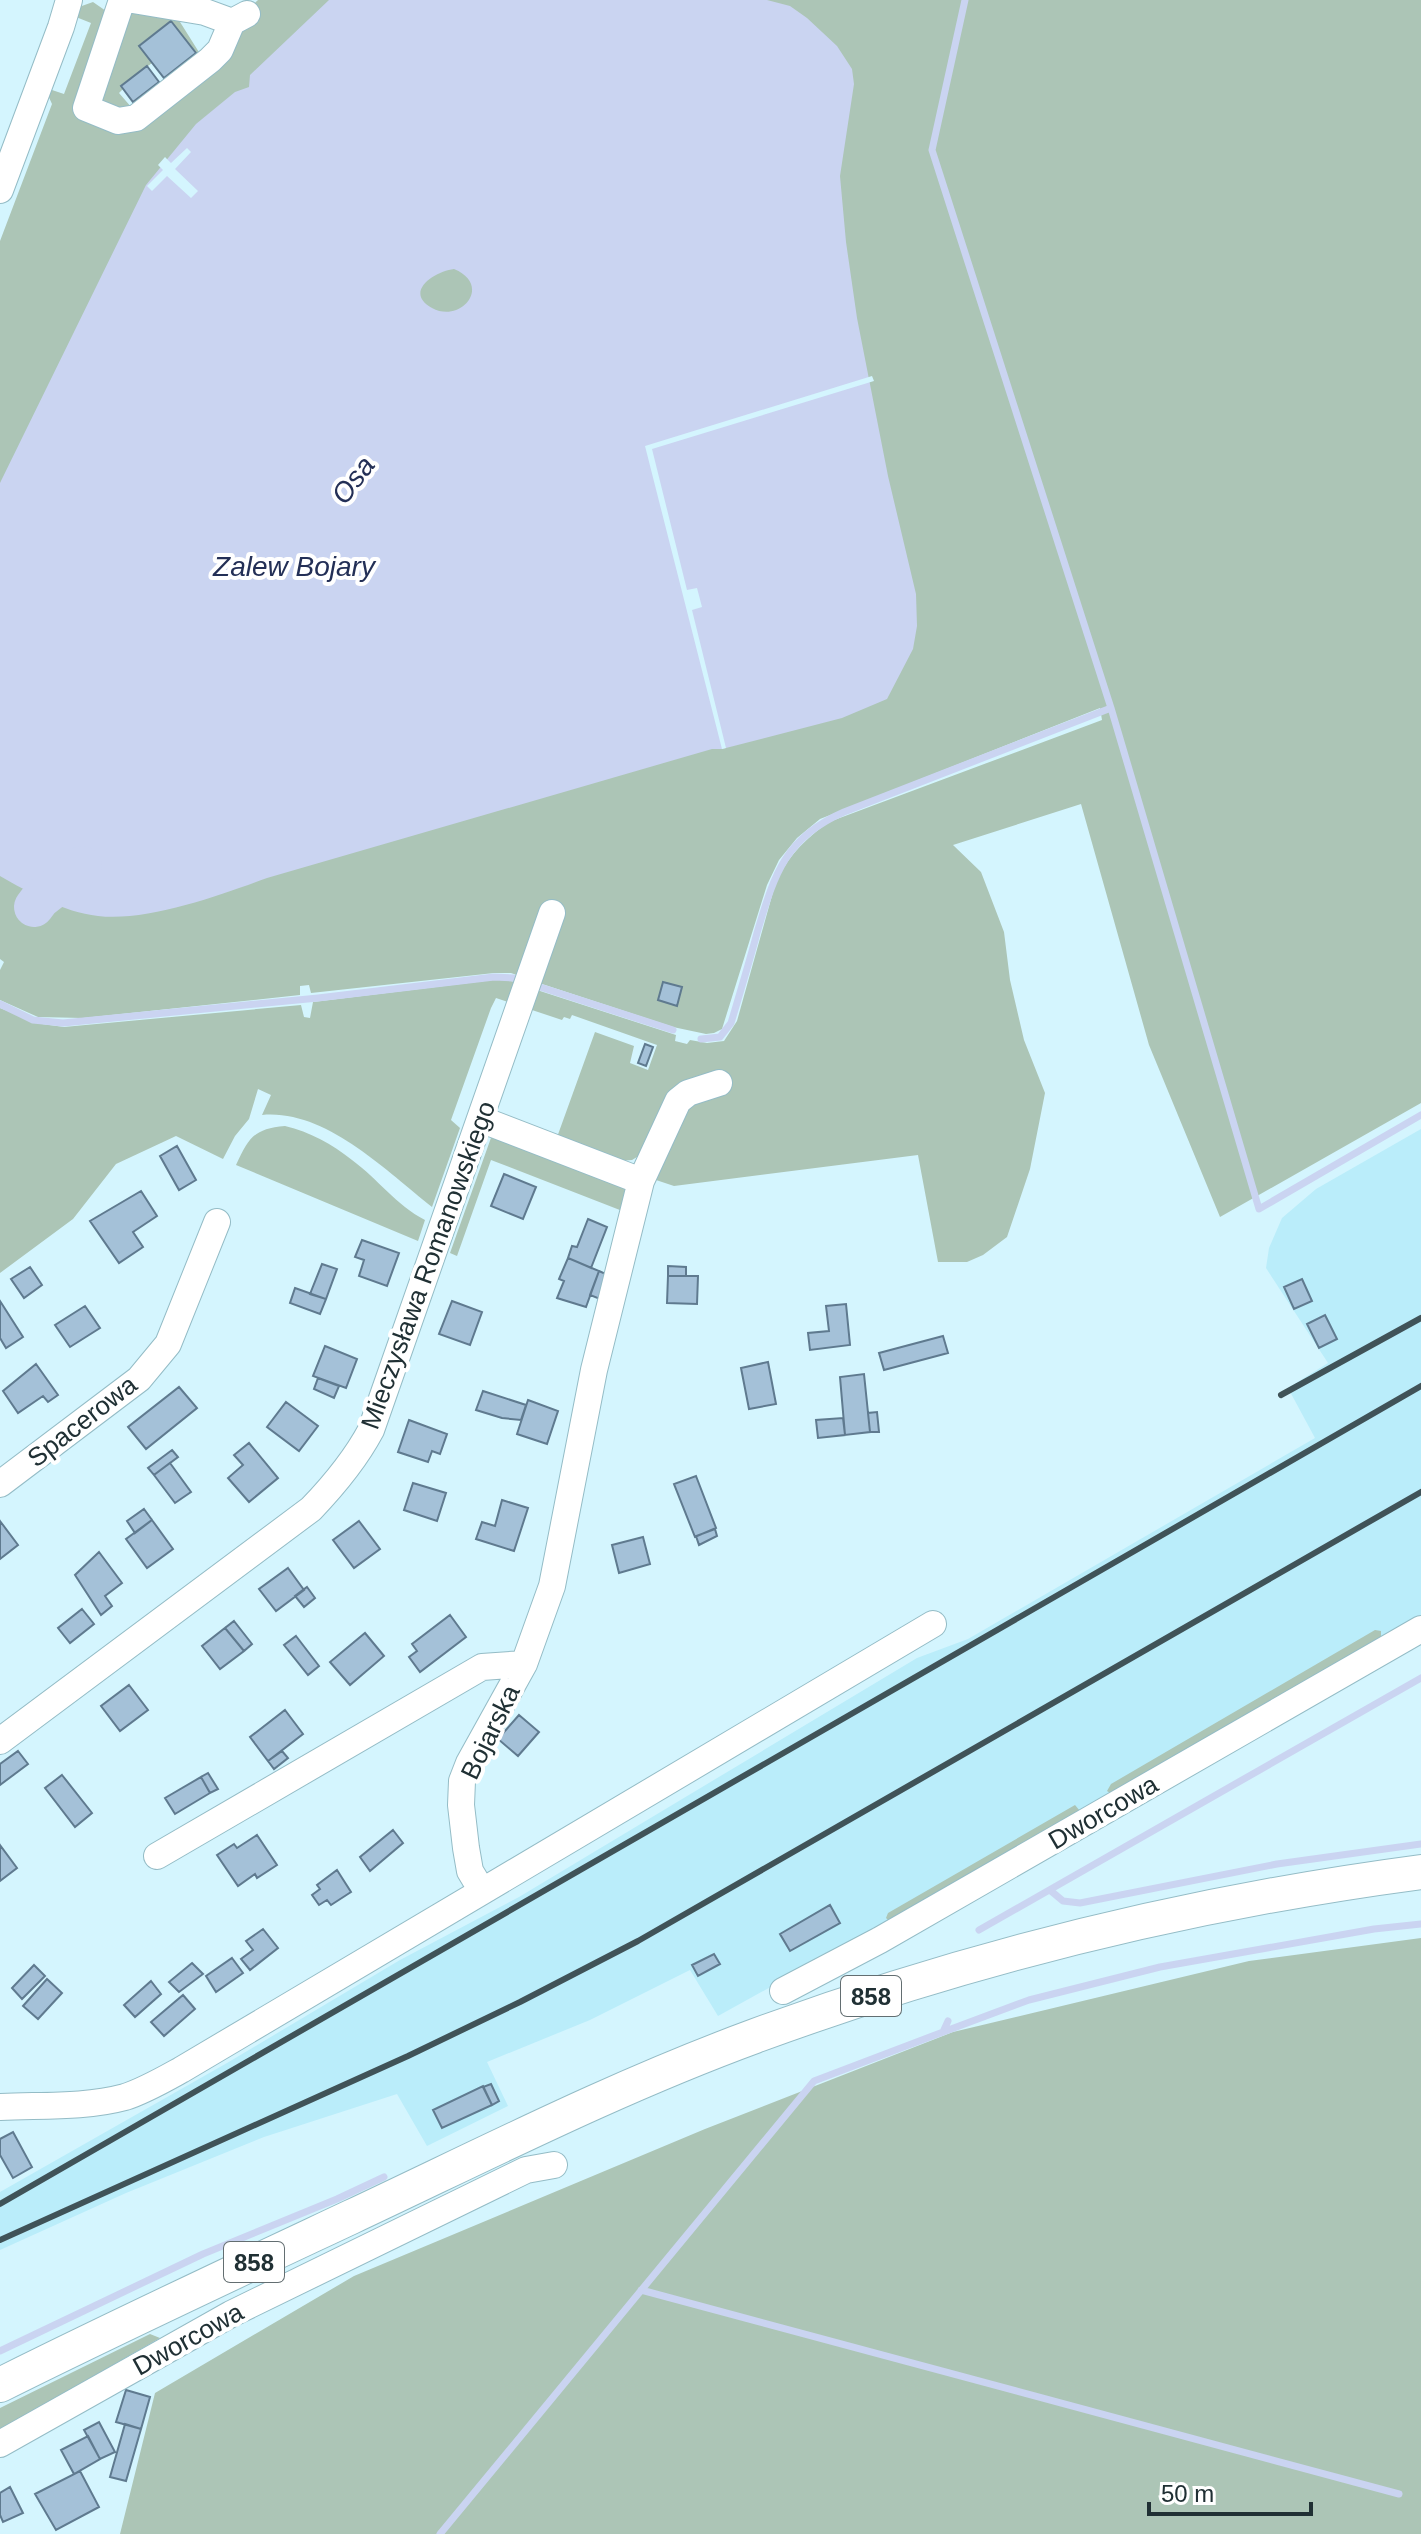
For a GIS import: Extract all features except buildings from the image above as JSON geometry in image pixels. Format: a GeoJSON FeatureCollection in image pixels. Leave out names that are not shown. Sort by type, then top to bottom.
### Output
{"type":"FeatureCollection","features":[{"type":"Feature","properties":{"kind":"main road","name":"858"},"geometry":{"type":"LineString","coordinates":[[0,2385],[155,2308],[620,2090],[751,2038],[989,1960],[1139,1922],[1279,1894],[1421,1872]]}},
{"type":"Feature","properties":{"kind":"street"},"geometry":{"type":"LineString","coordinates":[[0,190],[69,0]]}},
{"type":"Feature","properties":{"kind":"street"},"geometry":{"type":"LineString","coordinates":[[122,0],[86,108],[118,121],[136,118],[210,60],[220,50],[239,18],[133,0]]}},
{"type":"Feature","properties":{"kind":"street","name":"Mieczysława Romanowskiego"},"geometry":{"type":"LineString","coordinates":[[0,1741],[311,1509],[359,1452],[371,1430],[552,913]]}},
{"type":"Feature","properties":{"kind":"street","name":"Bojarska"},"geometry":{"type":"LineString","coordinates":[[482,1891],[470,1871],[461,1805],[462,1781],[524,1664],[552,1586],[594,1370],[641,1181],[678,1101],[688,1093],[719,1083]]}},
{"type":"Feature","properties":{"kind":"street"},"geometry":{"type":"LineString","coordinates":[[480,1119],[641,1181]]}},
{"type":"Feature","properties":{"kind":"street","name":"Spacerowa"},"geometry":{"type":"LineString","coordinates":[[0,1484],[139,1379],[168,1344],[217,1222]]}},
{"type":"Feature","properties":{"kind":"street"},"geometry":{"type":"LineString","coordinates":[[0,2107],[85,2104],[127,2096],[181,2070],[933,1624]]}},
{"type":"Feature","properties":{"kind":"street","name":"Dworcowa"},"geometry":{"type":"LineString","coordinates":[[783,1991],[880,1940],[1421,1629]]}},
{"type":"Feature","properties":{"kind":"street"},"geometry":{"type":"LineString","coordinates":[[157,1856],[482,1667],[524,1664]]}},
{"type":"Feature","properties":{"kind":"street","name":"Dworcowa"},"geometry":{"type":"LineString","coordinates":[[0,2444],[231,2314],[526,2170],[554,2165]]}},
{"type":"Feature","properties":{"kind":"street"},"geometry":{"type":"LineString","coordinates":[[155,2308],[174,2345]]}},
{"type":"Feature","properties":{"kind":"shaded area"},"geometry":{"type":"Polygon","coordinates":[[[1421,1129],[1421,1615],[872,1931],[718,2016],[690,1970],[590,2020],[487,2062],[508,2106],[427,2146],[397,2094],[264,2137],[126,2193],[0,2250],[0,2192],[400,1960],[519,1897],[917,1658],[968,1639],[1315,1438],[1288,1388],[1328,1363],[1266,1268],[1269,1248],[1282,1218],[1316,1189],[1421,1129]]]}},
{"type":"Feature","properties":{"kind":"green space"},"geometry":{"type":"Polygon","coordinates":[[[258,0],[1421,0],[1421,1103],[1220,1217],[1149,1045],[1081,804],[953,845],[981,872],[1004,932],[1010,980],[1024,1040],[1045,1093],[1030,1169],[1007,1237],[983,1255],[967,1262],[938,1262],[918,1155],[674,1186],[650,1178],[670,1131],[712,1078],[647,1151],[632,1160],[607,1162],[556,1140],[595,1032],[634,1046],[630,1063],[648,1070],[657,1045],[572,1015],[570,1019],[564,1017],[562,1020],[529,1009],[534,981],[511,973],[311,993],[309,985],[300,986],[300,995],[83,1018],[38,1017],[0,1000],[0,970],[4,962],[0,959],[0,241],[52,104],[47,93],[49,89],[64,94],[91,23],[76,17],[79,7],[93,2],[106,11],[88,83],[118,128],[258,0]],[[1100,708],[820,819],[797,838],[779,860],[767,885],[722,1029],[714,1033],[673,1027],[539,983],[537,990],[676,1035],[675,1041],[687,1044],[690,1040],[707,1043],[724,1041],[737,1021],[775,885],[797,850],[812,836],[829,822],[1102,720],[1100,708]]]}},
{"type":"Feature","properties":{"kind":"green space"},"geometry":{"type":"Polygon","coordinates":[[[135,9],[175,14],[202,57],[197,56],[171,21],[139,45],[152,63],[121,86],[123,89],[119,93],[132,108],[112,113],[101,99],[122,22],[135,9]]]}},
{"type":"Feature","properties":{"kind":"green space"},"geometry":{"type":"Polygon","coordinates":[[[501,979],[516,982],[508,1002],[496,998],[491,1008],[451,1120],[460,1128],[432,1207],[374,1160],[331,1132],[285,1116],[262,1115],[271,1095],[258,1089],[249,1119],[235,1136],[223,1159],[176,1136],[116,1164],[73,1219],[0,1273],[0,1008],[42,1024],[64,1027],[301,1005],[304,1017],[310,1018],[313,1002],[501,979]]]}},
{"type":"Feature","properties":{"kind":"green space"},"geometry":{"type":"Polygon","coordinates":[[[285,1126],[312,1135],[337,1149],[405,1207],[425,1220],[418,1241],[236,1165],[259,1132],[285,1126]]]}},
{"type":"Feature","properties":{"kind":"green space"},"geometry":{"type":"Polygon","coordinates":[[[492,1135],[612,1179],[629,1191],[625,1212],[491,1160],[457,1256],[450,1253],[492,1135]]]}},
{"type":"Feature","properties":{"kind":"green space"},"geometry":{"type":"Polygon","coordinates":[[[1375,1630],[1381,1631],[1381,1637],[1110,1793],[1107,1791],[1111,1784],[1375,1630]]]}},
{"type":"Feature","properties":{"kind":"green space"},"geometry":{"type":"Polygon","coordinates":[[[1075,1805],[1080,1811],[889,1921],[886,1918],[888,1913],[1075,1805]]]}},
{"type":"Feature","properties":{"kind":"green space"},"geometry":{"type":"Polygon","coordinates":[[[1421,1938],[1421,2534],[120,2534],[155,2393],[354,2276],[705,2129],[953,2032],[1249,1961],[1421,1938]]]}},
{"type":"Feature","properties":{"kind":"green space"},"geometry":{"type":"Polygon","coordinates":[[[150,2334],[160,2338],[0,2430],[0,2408],[150,2334]]]}},
{"type":"Feature","properties":{"kind":"water","name":"Zalew Bojary"},"geometry":{"type":"Polygon","coordinates":[[[329,0],[767,0],[790,6],[837,46],[852,69],[854,84],[840,176],[846,242],[857,318],[888,476],[916,594],[917,626],[913,649],[887,699],[842,718],[712,749],[161,911],[117,917],[85,914],[47,901],[0,876],[0,483],[146,185],[196,124],[235,92],[249,87],[250,75],[329,0]],[[454,269],[431,278],[421,289],[424,302],[443,312],[462,307],[472,293],[471,284],[454,269]]]}},
{"type":"Feature","properties":{"kind":"pier"},"geometry":{"type":"Polygon","coordinates":[[[187,148],[191,152],[175,169],[198,191],[191,198],[167,176],[152,191],[147,186],[163,170],[158,165],[165,157],[171,163],[187,148]]]}},
{"type":"Feature","properties":{"kind":"pier"},"geometry":{"type":"Polygon","coordinates":[[[872,376],[874,381],[652,449],[687,590],[697,588],[702,607],[692,610],[726,748],[722,749],[645,446],[872,376]]]}},
{"type":"Feature","properties":{"kind":"waterway"},"geometry":{"type":"LineString","coordinates":[[965,0],[932,150],[1111,708],[1259,1209],[1421,1115]]}},
{"type":"Feature","properties":{"kind":"waterway"},"geometry":{"type":"LineString","coordinates":[[701,1039],[720,1037],[731,1023],[776,877],[784,861],[807,834],[844,812],[1111,708]]}},
{"type":"Feature","properties":{"kind":"waterway","name":"Osa"},"geometry":{"type":"LineString","coordinates":[[34,907],[82,866]]}},
{"type":"Feature","properties":{"kind":"waterway"},"geometry":{"type":"LineString","coordinates":[[0,1004],[33,1020],[63,1023],[494,977],[513,978]]}},
{"type":"Feature","properties":{"kind":"waterway"},"geometry":{"type":"LineString","coordinates":[[540,987],[673,1030]]}},
{"type":"Feature","properties":{"kind":"waterway"},"geometry":{"type":"LineString","coordinates":[[979,1930],[1421,1678]]}},
{"type":"Feature","properties":{"kind":"waterway"},"geometry":{"type":"LineString","coordinates":[[1051,1891],[1063,1901],[1080,1903],[1277,1864],[1421,1844]]}},
{"type":"Feature","properties":{"kind":"waterway"},"geometry":{"type":"LineString","coordinates":[[943,2032],[1029,2000],[1160,1967],[1374,1929],[1421,1924]]}},
{"type":"Feature","properties":{"kind":"waterway"},"geometry":{"type":"LineString","coordinates":[[440,2534],[814,2081],[943,2032],[948,2021]]}},
{"type":"Feature","properties":{"kind":"waterway"},"geometry":{"type":"LineString","coordinates":[[0,2351],[203,2254],[384,2177]]}},
{"type":"Feature","properties":{"kind":"waterway"},"geometry":{"type":"LineString","coordinates":[[641,2290],[1399,2494]]}},
{"type":"Feature","properties":{"kind":"railway"},"geometry":{"type":"LineString","coordinates":[[1281,1395],[1421,1318]]}},
{"type":"Feature","properties":{"kind":"railway"},"geometry":{"type":"LineString","coordinates":[[0,2204],[1421,1386]]}},
{"type":"Feature","properties":{"kind":"railway"},"geometry":{"type":"LineString","coordinates":[[0,2240],[408,2056],[638,1941],[1421,1492]]}}]}
